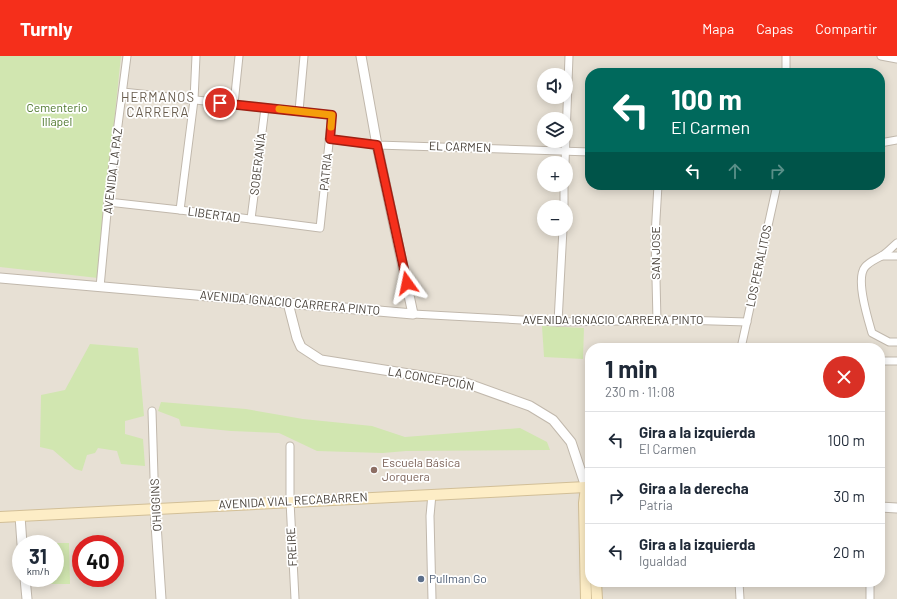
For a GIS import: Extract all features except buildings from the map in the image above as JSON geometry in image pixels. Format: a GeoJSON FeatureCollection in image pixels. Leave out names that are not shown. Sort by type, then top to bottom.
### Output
{"type":"FeatureCollection","features":[{"type":"Feature","properties":{"kind":"main road","name":"AVENIDA VIAL RECABARREN"},"geometry":{"type":"LineString","coordinates":[[0,518],[290,501],[585,488]]}},
{"type":"Feature","properties":{"kind":"main road"},"geometry":{"type":"LineString","coordinates":[[585,500],[585,551]]}},
{"type":"Feature","properties":{"kind":"main road"},"geometry":{"type":"LineString","coordinates":[[586,587],[586,599]]}},
{"type":"Feature","properties":{"kind":"main road"},"geometry":{"type":"LineString","coordinates":[[596,587],[596,599]]}},
{"type":"Feature","properties":{"kind":"street","name":"AVENIDA LA PAZ"},"geometry":{"type":"LineString","coordinates":[[100,287],[108,202],[127,56]]}},
{"type":"Feature","properties":{"kind":"street"},"geometry":{"type":"LineString","coordinates":[[180,210],[194,100],[196,56]]}},
{"type":"Feature","properties":{"kind":"street"},"geometry":{"type":"LineString","coordinates":[[234,104],[239,56]]}},
{"type":"Feature","properties":{"kind":"street"},"geometry":{"type":"LineString","coordinates":[[123,92],[299,112],[304,56]]}},
{"type":"Feature","properties":{"kind":"street"},"geometry":{"type":"LineString","coordinates":[[361,56],[377,145],[413,314]]}},
{"type":"Feature","properties":{"kind":"street"},"geometry":{"type":"LineString","coordinates":[[566,156],[569,56]]}},
{"type":"Feature","properties":{"kind":"street"},"geometry":{"type":"LineString","coordinates":[[786,56],[786,68]]}},
{"type":"Feature","properties":{"kind":"street"},"geometry":{"type":"LineString","coordinates":[[881,56],[897,59]]}},
{"type":"Feature","properties":{"kind":"street","name":"SOBERANÍA"},"geometry":{"type":"LineString","coordinates":[[251,219],[265,108]]}},
{"type":"Feature","properties":{"kind":"street","name":"PATRIA"},"geometry":{"type":"LineString","coordinates":[[299,112],[332,115],[320,228]]}},
{"type":"Feature","properties":{"kind":"street","name":"EL CARMEN"},"geometry":{"type":"LineString","coordinates":[[330,139],[377,145],[585,152]]}},
{"type":"Feature","properties":{"kind":"street"},"geometry":{"type":"LineString","coordinates":[[885,142],[897,140]]}},
{"type":"Feature","properties":{"kind":"street","name":"SAN JOSE"},"geometry":{"type":"LineString","coordinates":[[657,321],[655,236],[658,190]]}},
{"type":"Feature","properties":{"kind":"street","name":"LOS PERALITOS"},"geometry":{"type":"LineString","coordinates":[[742,343],[776,190]]}},
{"type":"Feature","properties":{"kind":"street","name":"LIBERTAD"},"geometry":{"type":"LineString","coordinates":[[108,202],[320,228]]}},
{"type":"Feature","properties":{"kind":"street"},"geometry":{"type":"LineString","coordinates":[[558,322],[562,236]]}},
{"type":"Feature","properties":{"kind":"street"},"geometry":{"type":"LineString","coordinates":[[897,243],[882,256],[870,262],[864,268],[862,275],[862,292],[872,333],[889,342],[897,342]]}},
{"type":"Feature","properties":{"kind":"street"},"geometry":{"type":"LineString","coordinates":[[882,256],[897,256]]}},
{"type":"Feature","properties":{"kind":"street","name":"AVENIDA IGNACIO CARRERA PINTO"},"geometry":{"type":"LineString","coordinates":[[0,278],[413,314],[558,322],[681,320],[748,322]]}},
{"type":"Feature","properties":{"kind":"street","name":"LA CONCEPCIÓN"},"geometry":{"type":"LineString","coordinates":[[288,303],[296,338],[301,347],[321,360],[466,383],[530,406],[553,420],[571,442],[585,478]]}},
{"type":"Feature","properties":{"kind":"street"},"geometry":{"type":"LineString","coordinates":[[885,361],[897,361]]}},
{"type":"Feature","properties":{"kind":"street","name":"O'HIGGINS"},"geometry":{"type":"LineString","coordinates":[[152,411],[155,509],[161,599]]}},
{"type":"Feature","properties":{"kind":"street","name":"FREIRE"},"geometry":{"type":"LineString","coordinates":[[290,446],[290,501],[295,599]]}},
{"type":"Feature","properties":{"kind":"street"},"geometry":{"type":"LineString","coordinates":[[432,494],[430,516],[432,599]]}},
{"type":"Feature","properties":{"kind":"street"},"geometry":{"type":"LineString","coordinates":[[885,507],[897,508]]}},
{"type":"Feature","properties":{"kind":"street"},"geometry":{"type":"LineString","coordinates":[[20,516],[21,535]]}},
{"type":"Feature","properties":{"kind":"street"},"geometry":{"type":"LineString","coordinates":[[26,587],[27,599]]}},
{"type":"Feature","properties":{"kind":"street"},"geometry":{"type":"LineString","coordinates":[[739,587],[740,599]]}},
{"type":"Feature","properties":{"kind":"street"},"geometry":{"type":"LineString","coordinates":[[870,587],[870,599]]}},
{"type":"Feature","properties":{"kind":"shaded area"},"geometry":{"type":"Polygon","coordinates":[[[0,56],[897,56],[897,599],[0,599],[0,56]]]}},
{"type":"Feature","properties":{"kind":"green space","name":"Cementerio Illapel"},"geometry":{"type":"Polygon","coordinates":[[[0,56],[121,56],[98,278],[0,267],[0,56]]]}},
{"type":"Feature","properties":{"kind":"green space"},"geometry":{"type":"Polygon","coordinates":[[[542,326],[584,328],[583,359],[544,357],[542,326]]]}},
{"type":"Feature","properties":{"kind":"green space"},"geometry":{"type":"Polygon","coordinates":[[[90,344],[138,348],[144,416],[125,421],[125,434],[143,439],[145,466],[121,464],[117,451],[98,448],[95,453],[87,455],[82,471],[75,469],[53,450],[40,447],[41,395],[65,390],[90,344]]]}},
{"type":"Feature","properties":{"kind":"green space"},"geometry":{"type":"Polygon","coordinates":[[[161,402],[246,409],[303,419],[372,426],[405,437],[520,428],[547,442],[550,450],[406,451],[383,453],[317,451],[279,433],[231,431],[181,426],[179,419],[158,411],[161,402]]]}},
{"type":"Feature","properties":{"kind":"green space"},"geometry":{"type":"Polygon","coordinates":[[[64,543],[69,543],[70,584],[64,584],[64,543]]]}},
{"type":"Feature","properties":{"kind":"slow traffic"},"geometry":{"type":"LineString","coordinates":[[279,109],[332,115],[331,127]]}},
{"type":"Feature","properties":{"kind":"place","name":"Escuela Básica Jorquera"},"geometry":{"type":"Point","coordinates":[374,470]}},
{"type":"Feature","properties":{"kind":"place","name":"Pullman Go"},"geometry":{"type":"Point","coordinates":[421,579]}},
{"type":"Feature","properties":{"kind":"district","name":"HERMANOS CARRERA"},"geometry":{"type":"Point","coordinates":[158,104]}},
{"type":"Feature","properties":{"kind":"route"},"geometry":{"type":"LineString","coordinates":[[220,103],[332,115],[330,139],[377,145],[407,283]]}}]}
